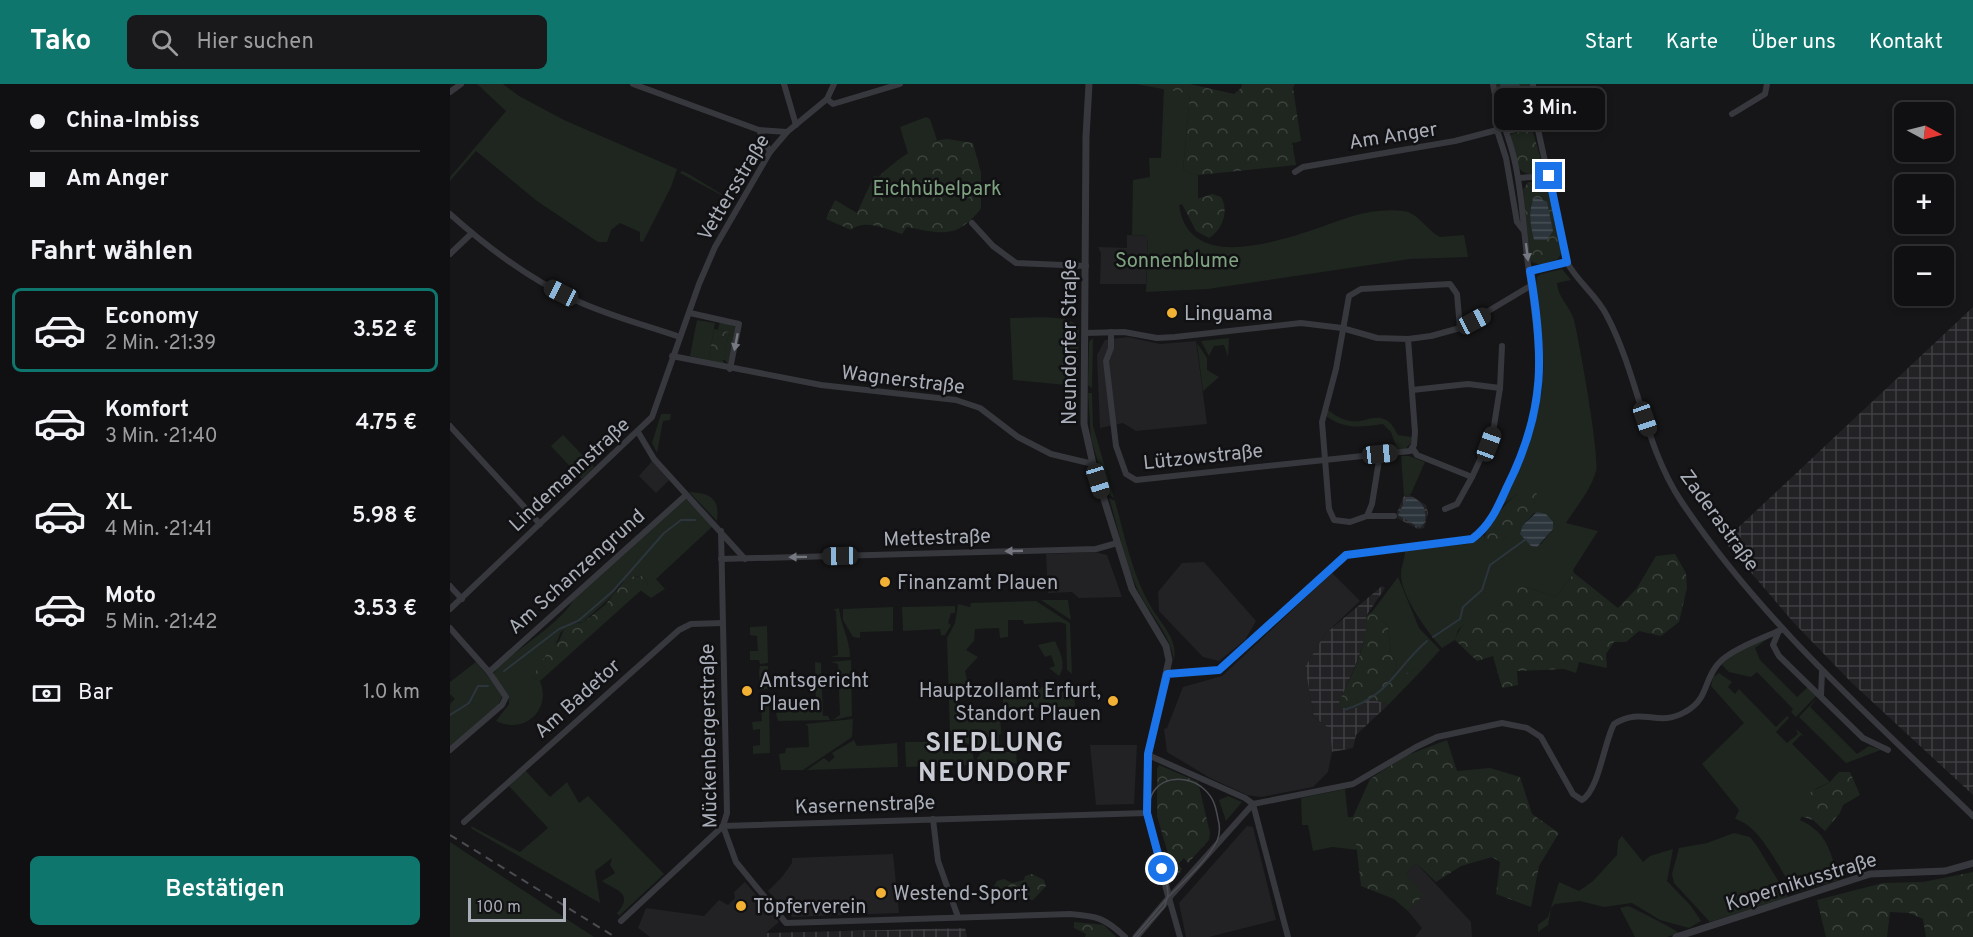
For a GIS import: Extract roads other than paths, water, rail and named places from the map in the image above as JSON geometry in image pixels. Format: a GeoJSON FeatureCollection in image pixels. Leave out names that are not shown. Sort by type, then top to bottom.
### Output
{"type":"FeatureCollection","features":[{"type":"Feature","properties":{"kind":"street"},"geometry":{"type":"LineString","coordinates":[[450,92],[461,84]]}},
{"type":"Feature","properties":{"kind":"street"},"geometry":{"type":"LineString","coordinates":[[633,84],[759,130],[787,132]]}},
{"type":"Feature","properties":{"kind":"street"},"geometry":{"type":"LineString","coordinates":[[784,84],[796,125]]}},
{"type":"Feature","properties":{"kind":"street"},"geometry":{"type":"LineString","coordinates":[[834,84],[826,99],[833,104],[900,84]]}},
{"type":"Feature","properties":{"kind":"street","name":"Neundorfer Straße"},"geometry":{"type":"LineString","coordinates":[[1089,84],[1086,137],[1083,424],[1092,464],[1132,589],[1166,646],[1169,660],[1148,754],[1147,813],[1180,937]]}},
{"type":"Feature","properties":{"kind":"street"},"geometry":{"type":"LineString","coordinates":[[1167,674],[1219,670],[1346,555],[1459,542],[1472,539],[1483,531],[1519,463],[1536,409],[1540,356],[1518,178],[1506,131],[1498,112],[1493,84]]}},
{"type":"Feature","properties":{"kind":"street"},"geometry":{"type":"LineString","coordinates":[[1530,271],[1567,262],[1537,125],[1533,84]]}},
{"type":"Feature","properties":{"kind":"street"},"geometry":{"type":"LineString","coordinates":[[1732,114],[1765,94],[1767,84]]}},
{"type":"Feature","properties":{"kind":"street","name":"Vettersstraße"},"geometry":{"type":"LineString","coordinates":[[680,337],[715,247],[770,152],[787,132],[826,99]]}},
{"type":"Feature","properties":{"kind":"street"},"geometry":{"type":"LineString","coordinates":[[1498,112],[1497,130],[1506,158],[1517,222],[1524,231]]}},
{"type":"Feature","properties":{"kind":"street"},"geometry":{"type":"LineString","coordinates":[[1506,131],[1537,125]]}},
{"type":"Feature","properties":{"kind":"street"},"geometry":{"type":"LineString","coordinates":[[759,130],[770,152]]}},
{"type":"Feature","properties":{"kind":"street","name":"Am Anger"},"geometry":{"type":"LineString","coordinates":[[1295,172],[1303,167],[1455,141],[1497,130]]}},
{"type":"Feature","properties":{"kind":"street"},"geometry":{"type":"LineString","coordinates":[[1518,178],[1549,176]]}},
{"type":"Feature","properties":{"kind":"street"},"geometry":{"type":"LineString","coordinates":[[450,214],[512,264],[576,301],[680,337]]}},
{"type":"Feature","properties":{"kind":"street"},"geometry":{"type":"LineString","coordinates":[[972,222],[993,246],[1016,263],[1086,266]]}},
{"type":"Feature","properties":{"kind":"street"},"geometry":{"type":"LineString","coordinates":[[450,254],[472,233]]}},
{"type":"Feature","properties":{"kind":"street","name":"Zaderastraße"},"geometry":{"type":"LineString","coordinates":[[1567,262],[1608,316],[1659,458],[1673,488],[1714,544],[1783,629],[1822,672],[1973,816]]}},
{"type":"Feature","properties":{"kind":"street"},"geometry":{"type":"LineString","coordinates":[[1380,454],[1372,504],[1367,516],[1364,519],[1339,522],[1330,516],[1323,460],[1322,422],[1336,369],[1346,303],[1353,292],[1361,289],[1440,283],[1454,288],[1460,328]]}},
{"type":"Feature","properties":{"kind":"street"},"geometry":{"type":"LineString","coordinates":[[1085,333],[1111,332],[1175,337],[1301,323],[1342,328],[1377,338],[1408,339],[1460,328],[1532,285]]}},
{"type":"Feature","properties":{"kind":"street"},"geometry":{"type":"LineString","coordinates":[[690,313],[739,324],[730,369]]}},
{"type":"Feature","properties":{"kind":"street","name":"Lützowstraße"},"geometry":{"type":"LineString","coordinates":[[1111,332],[1111,348],[1106,361],[1116,446],[1126,474],[1131,478],[1411,450]]}},
{"type":"Feature","properties":{"kind":"street","name":"Lindemannstraße"},"geometry":{"type":"LineString","coordinates":[[450,609],[638,432],[658,407],[672,356],[680,337]]}},
{"type":"Feature","properties":{"kind":"street"},"geometry":{"type":"LineString","coordinates":[[1408,339],[1415,432],[1411,450],[1417,455],[1473,477]]}},
{"type":"Feature","properties":{"kind":"street"},"geometry":{"type":"LineString","coordinates":[[1445,509],[1457,504],[1473,477],[1493,432],[1500,388],[1502,346]]}},
{"type":"Feature","properties":{"kind":"street","name":"Wagnerstraße"},"geometry":{"type":"LineString","coordinates":[[672,356],[821,385],[956,400],[980,408],[1018,437],[1051,454],[1092,464]]}},
{"type":"Feature","properties":{"kind":"street"},"geometry":{"type":"LineString","coordinates":[[1412,390],[1468,384],[1500,388]]}},
{"type":"Feature","properties":{"kind":"street"},"geometry":{"type":"LineString","coordinates":[[450,426],[540,524]]}},
{"type":"Feature","properties":{"kind":"street"},"geometry":{"type":"LineString","coordinates":[[638,432],[654,459],[745,559]]}},
{"type":"Feature","properties":{"kind":"street","name":"Am Schanzengrund"},"geometry":{"type":"LineString","coordinates":[[489,672],[686,495]]}},
{"type":"Feature","properties":{"kind":"street"},"geometry":{"type":"LineString","coordinates":[[1367,516],[1394,516]]}},
{"type":"Feature","properties":{"kind":"street","name":"Mückenbergerstraße"},"geometry":{"type":"LineString","coordinates":[[721,531],[727,813],[723,826],[736,862],[790,925],[958,917]]}},
{"type":"Feature","properties":{"kind":"street","name":"Mettestraße"},"geometry":{"type":"LineString","coordinates":[[721,559],[1096,549],[1117,543]]}},
{"type":"Feature","properties":{"kind":"street"},"geometry":{"type":"LineString","coordinates":[[450,586],[462,598]]}},
{"type":"Feature","properties":{"kind":"street","name":"Am Badetor"},"geometry":{"type":"LineString","coordinates":[[464,822],[679,630],[691,624],[723,623]]}},
{"type":"Feature","properties":{"kind":"street"},"geometry":{"type":"LineString","coordinates":[[450,628],[503,690],[504,701],[450,750]]}},
{"type":"Feature","properties":{"kind":"street"},"geometry":{"type":"LineString","coordinates":[[1783,629],[1775,637],[1774,651],[1868,742],[1888,750]]}},
{"type":"Feature","properties":{"kind":"street"},"geometry":{"type":"LineString","coordinates":[[1136,937],[1253,804],[1353,784],[1437,737],[1502,723],[1527,728],[1541,737],[1573,794],[1582,800],[1586,798],[1592,785],[1614,724],[1631,716],[1660,719],[1683,713],[1702,698],[1718,663],[1783,629]]}},
{"type":"Feature","properties":{"kind":"street"},"geometry":{"type":"LineString","coordinates":[[1821,696],[1822,672]]}},
{"type":"Feature","properties":{"kind":"street"},"geometry":{"type":"LineString","coordinates":[[1148,754],[1245,798],[1253,804],[1288,937]]}},
{"type":"Feature","properties":{"kind":"street","name":"Kasernenstraße"},"geometry":{"type":"LineString","coordinates":[[723,826],[1147,813]]}},
{"type":"Feature","properties":{"kind":"street"},"geometry":{"type":"LineString","coordinates":[[933,819],[938,861],[958,917],[1070,914],[1096,916],[1108,921],[1125,937]]}},
{"type":"Feature","properties":{"kind":"street"},"geometry":{"type":"LineString","coordinates":[[621,921],[723,826]]}},
{"type":"Feature","properties":{"kind":"street","name":"Kopernikusstraße"},"geometry":{"type":"LineString","coordinates":[[1676,937],[1870,874],[1945,871],[1973,863]]}},
{"type":"Feature","properties":{"kind":"waterway"},"geometry":{"type":"LineString","coordinates":[[504,671],[559,629],[578,621],[613,591],[664,533],[681,520],[695,520]]}},
{"type":"Feature","properties":{"kind":"waterway"},"geometry":{"type":"LineString","coordinates":[[1433,637],[1460,619],[1463,607],[1482,590],[1490,565],[1526,539]]}},
{"type":"Feature","properties":{"kind":"waterway"},"geometry":{"type":"LineString","coordinates":[[1344,710],[1372,697],[1382,689],[1427,641]]}},
{"type":"Feature","properties":{"kind":"waterway"},"geometry":{"type":"LineString","coordinates":[[450,715],[469,703],[478,686],[488,686]]}},
{"type":"Feature","properties":{"kind":"tram line"},"geometry":{"type":"LineString","coordinates":[[1134,937],[1155,912],[1164,902],[1168,897],[1201,863],[1218,838],[1219,824],[1213,800],[1198,784],[1180,779],[1171,780],[1156,788],[1152,795],[1149,817],[1153,839],[1167,884],[1168,896],[1167,898],[1167,900],[1164,907],[1137,937]]}},
{"type":"Feature","properties":{"kind":"railway"},"geometry":{"type":"LineString","coordinates":[[450,835],[615,937]]}},
{"type":"Feature","properties":{"kind":"place","name":"Linguama"},"geometry":{"type":"Point","coordinates":[1172,313]}},
{"type":"Feature","properties":{"kind":"place","name":"Finanzamt Plauen"},"geometry":{"type":"Point","coordinates":[885,582]}},
{"type":"Feature","properties":{"kind":"place","name":"Amtsgericht Plauen"},"geometry":{"type":"Point","coordinates":[747,691]}},
{"type":"Feature","properties":{"kind":"place","name":"Hauptzollamt Erfurt, Standort Plauen"},"geometry":{"type":"Point","coordinates":[1113,701]}},
{"type":"Feature","properties":{"kind":"place","name":"Westend-Sport"},"geometry":{"type":"Point","coordinates":[881,893]}},
{"type":"Feature","properties":{"kind":"place","name":"Töpferverein"},"geometry":{"type":"Point","coordinates":[741,906]}},
{"type":"Feature","properties":{"kind":"district","name":"SIEDLUNG NEUNDORF"},"geometry":{"type":"Point","coordinates":[995,757]}},
{"type":"Feature","properties":{"kind":"park label","name":"Eichhübelpark"},"geometry":{"type":"Point","coordinates":[937,188]}},
{"type":"Feature","properties":{"kind":"park label","name":"Sonnenblume"},"geometry":{"type":"Point","coordinates":[1177,260]}}]}
